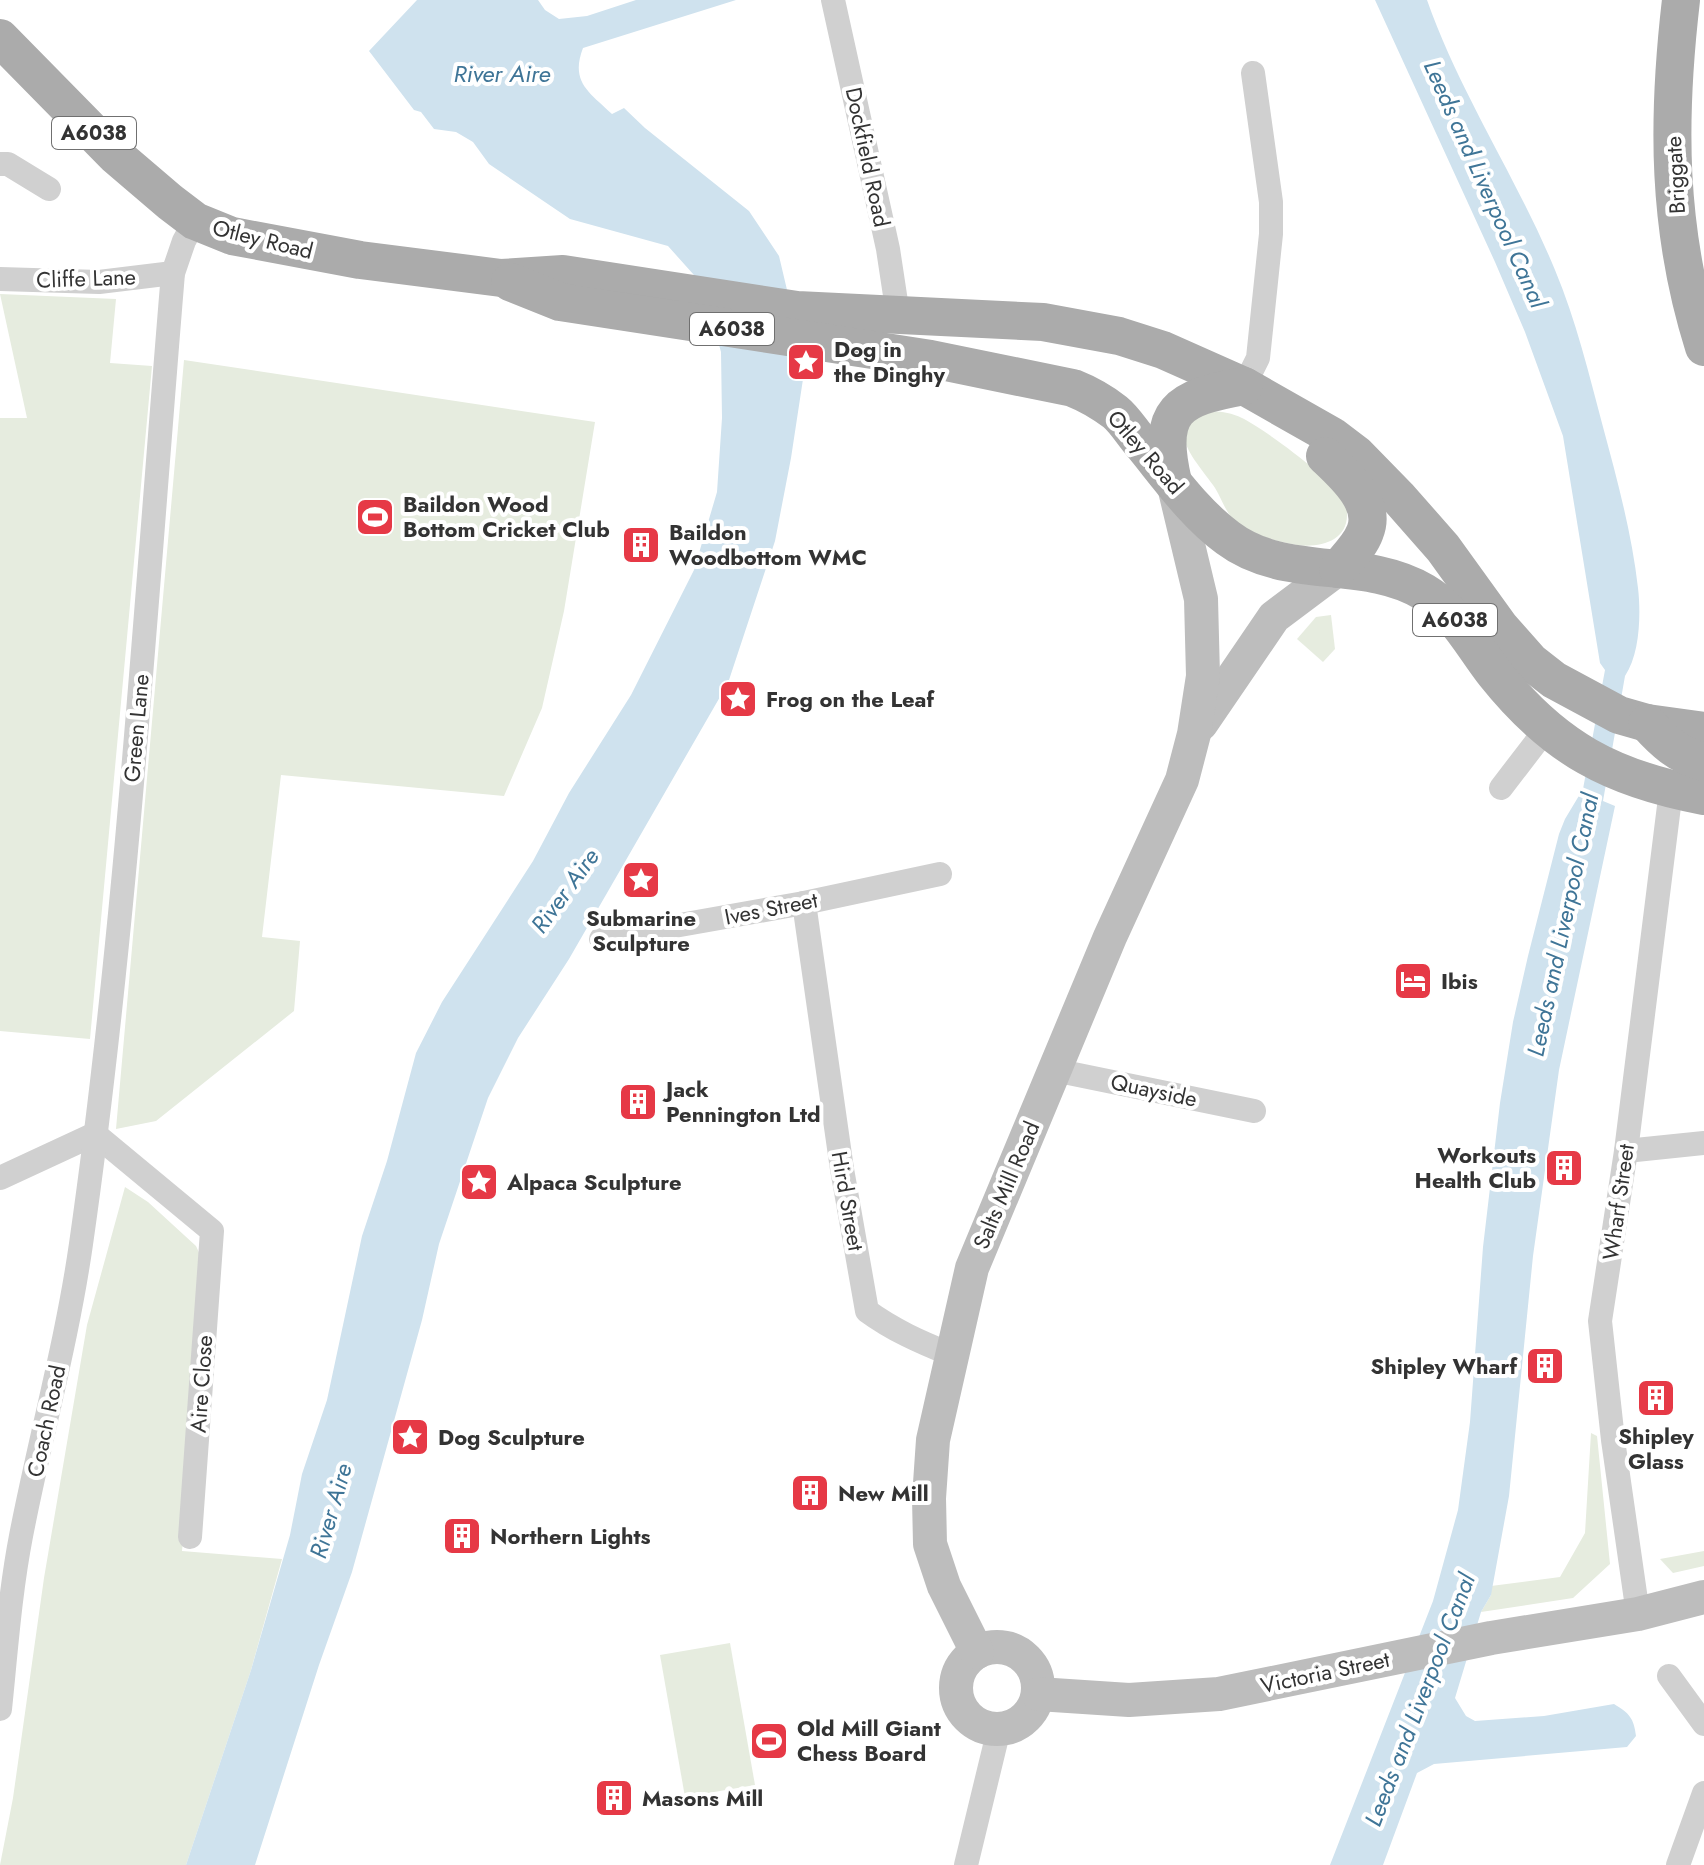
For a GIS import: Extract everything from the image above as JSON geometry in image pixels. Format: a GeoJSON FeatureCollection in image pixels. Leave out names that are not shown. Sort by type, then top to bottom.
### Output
{"type":"FeatureCollection","features":[{"type":"Feature","properties":{"kind":"main road","name":"Briggate"},"geometry":{"type":"LineString","coordinates":[[1681,0],[1676,42],[1671,168],[1691,306],[1704,347]]}},
{"type":"Feature","properties":{"kind":"main road","name":"Otley Road"},"geometry":{"type":"LineString","coordinates":[[0,38],[115,155],[195,221],[232,236],[286,248],[501,278],[563,274],[663,303],[800,325],[931,359],[1051,382],[1092,396],[1117,413],[1195,509],[1243,549],[1276,561],[1380,575],[1409,584],[1443,606],[1522,706],[1554,735],[1633,779],[1688,793]]}},
{"type":"Feature","properties":{"kind":"main road","name":"Otley Road"},"geometry":{"type":"LineString","coordinates":[[800,325],[898,315],[1043,322],[1081,328],[1163,350],[1244,386],[1332,436],[1379,476],[1443,548],[1500,627],[1531,662],[1579,695],[1619,715],[1647,723],[1704,731]]}},
{"type":"Feature","properties":{"kind":"main road"},"geometry":{"type":"LineString","coordinates":[[898,315],[907,334],[931,359]]}},
{"type":"Feature","properties":{"kind":"main road"},"geometry":{"type":"LineString","coordinates":[[1173,482],[1166,453],[1166,435],[1175,413],[1185,403],[1206,393],[1244,386]]}},
{"type":"Feature","properties":{"kind":"main road","name":"A6038"},"geometry":{"type":"LineString","coordinates":[[1295,416],[1309,441],[1342,473],[1362,498],[1367,511],[1365,535],[1338,569]]}},
{"type":"Feature","properties":{"kind":"main road"},"geometry":{"type":"LineString","coordinates":[[1647,723],[1683,717],[1704,707]]}},
{"type":"Feature","properties":{"kind":"main road"},"geometry":{"type":"LineString","coordinates":[[1647,723],[1667,745],[1704,762]]}},
{"type":"Feature","properties":{"kind":"street","name":"Dockfield Road"},"geometry":{"type":"LineString","coordinates":[[833,0],[880,211],[898,315]]}},
{"type":"Feature","properties":{"kind":"street"},"geometry":{"type":"LineString","coordinates":[[1244,386],[1258,358],[1271,234],[1271,202],[1253,73]]}},
{"type":"Feature","properties":{"kind":"street"},"geometry":{"type":"LineString","coordinates":[[0,164],[8,164],[49,189]]}},
{"type":"Feature","properties":{"kind":"street","name":"Green Lane"},"geometry":{"type":"LineString","coordinates":[[95,1134],[120,919],[173,273],[195,221]]}},
{"type":"Feature","properties":{"kind":"street","name":"Cliffe Lane"},"geometry":{"type":"LineString","coordinates":[[0,279],[99,282],[173,273]]}},
{"type":"Feature","properties":{"kind":"street","name":"Salts Mill Road"},"geometry":{"type":"LineString","coordinates":[[977,1652],[944,1586],[930,1544],[933,1440],[950,1354],[972,1268],[1110,937],[1182,780],[1194,734],[1203,676],[1201,599],[1173,482]]}},
{"type":"Feature","properties":{"kind":"street","name":"Salts Mill Road"},"geometry":{"type":"LineString","coordinates":[[1194,734],[1274,617],[1338,569]]}},
{"type":"Feature","properties":{"kind":"street"},"geometry":{"type":"LineString","coordinates":[[1501,788],[1554,735]]}},
{"type":"Feature","properties":{"kind":"street","name":"Wharf Street"},"geometry":{"type":"LineString","coordinates":[[1638,1614],[1613,1440],[1600,1321],[1688,793]]}},
{"type":"Feature","properties":{"kind":"street","name":"Ives Street"},"geometry":{"type":"LineString","coordinates":[[601,939],[804,903],[940,874]]}},
{"type":"Feature","properties":{"kind":"street","name":"Hird Street"},"geometry":{"type":"LineString","coordinates":[[804,903],[842,1169],[867,1311],[911,1338],[950,1354]]}},
{"type":"Feature","properties":{"kind":"street","name":"Quayside"},"geometry":{"type":"LineString","coordinates":[[1054,1070],[1254,1111]]}},
{"type":"Feature","properties":{"kind":"street"},"geometry":{"type":"LineString","coordinates":[[0,1178],[95,1134]]}},
{"type":"Feature","properties":{"kind":"street","name":"Aire Close"},"geometry":{"type":"LineString","coordinates":[[95,1134],[212,1231],[190,1537]]}},
{"type":"Feature","properties":{"kind":"street","name":"Coach Road"},"geometry":{"type":"LineString","coordinates":[[0,1709],[13,1582],[69,1317],[95,1134]]}},
{"type":"Feature","properties":{"kind":"street"},"geometry":{"type":"LineString","coordinates":[[1626,1151],[1704,1143]]}},
{"type":"Feature","properties":{"kind":"street","name":"Victoria Street"},"geometry":{"type":"LineString","coordinates":[[1038,1694],[1129,1700],[1219,1694],[1491,1638],[1638,1614],[1704,1597]]}},
{"type":"Feature","properties":{"kind":"street"},"geometry":{"type":"LineString","coordinates":[[991,1647],[1005,1648],[1027,1660],[1036,1673],[1038,1694],[1029,1715],[1018,1724],[999,1729],[984,1727],[969,1718],[959,1701],[956,1687],[959,1673],[966,1661],[977,1652],[991,1647]]}},
{"type":"Feature","properties":{"kind":"street"},"geometry":{"type":"LineString","coordinates":[[1669,1676],[1704,1724]]}},
{"type":"Feature","properties":{"kind":"street"},"geometry":{"type":"LineString","coordinates":[[966,1865],[999,1729]]}},
{"type":"Feature","properties":{"kind":"street"},"geometry":{"type":"LineString","coordinates":[[1678,1865],[1704,1793]]}},
{"type":"Feature","properties":{"kind":"shaded area"},"geometry":{"type":"Polygon","coordinates":[[[0,294],[116,299],[110,363],[152,366],[90,1039],[0,1031],[0,418],[27,418],[0,294]]]}},
{"type":"Feature","properties":{"kind":"shaded area","name":"Baildon Wood Bottom Cricket Club"},"geometry":{"type":"Polygon","coordinates":[[[184,360],[595,422],[564,611],[542,708],[504,796],[281,775],[262,937],[300,941],[294,1011],[156,1121],[116,1129],[184,360]]]}},
{"type":"Feature","properties":{"kind":"shaded area"},"geometry":{"type":"Polygon","coordinates":[[[1212,411],[1235,415],[1252,424],[1329,482],[1347,505],[1346,524],[1337,537],[1323,544],[1297,545],[1260,535],[1235,521],[1186,444],[1184,434],[1188,425],[1196,417],[1212,411]]]}},
{"type":"Feature","properties":{"kind":"shaded area"},"geometry":{"type":"Polygon","coordinates":[[[1331,615],[1335,649],[1323,662],[1297,639],[1316,617],[1331,615]]]}},
{"type":"Feature","properties":{"kind":"shaded area"},"geometry":{"type":"Polygon","coordinates":[[[125,1187],[148,1202],[196,1246],[209,1274],[182,1551],[282,1559],[251,1670],[186,1865],[0,1865],[87,1325],[125,1187]]]}},
{"type":"Feature","properties":{"kind":"shaded area"},"geometry":{"type":"Polygon","coordinates":[[[1591,1433],[1597,1436],[1610,1564],[1573,1598],[1481,1612],[1491,1595],[1491,1586],[1560,1577],[1585,1533],[1591,1433]]]}},
{"type":"Feature","properties":{"kind":"shaded area"},"geometry":{"type":"Polygon","coordinates":[[[1704,1551],[1704,1566],[1673,1573],[1660,1559],[1704,1551]]]}},
{"type":"Feature","properties":{"kind":"shaded area"},"geometry":{"type":"Polygon","coordinates":[[[730,1643],[755,1785],[685,1797],[660,1655],[730,1643]]]}},
{"type":"Feature","properties":{"kind":"shaded area","name":"Old Mill Giant Chess Board"},"geometry":{"type":"Polygon","coordinates":[[[779,1725],[784,1752],[758,1756],[753,1730],[779,1725]]]}},
{"type":"Feature","properties":{"kind":"water","name":"River Aire"},"geometry":{"type":"Polygon","coordinates":[[[417,0],[538,0],[545,10],[559,19],[587,16],[636,0],[736,0],[583,48],[580,78],[589,92],[612,114],[624,108],[749,211],[779,256],[805,366],[775,541],[728,683],[569,959],[518,1038],[488,1098],[439,1244],[422,1320],[352,1572],[255,1865],[186,1865],[251,1670],[290,1535],[302,1474],[327,1400],[362,1236],[387,1161],[416,1053],[442,1002],[533,861],[569,793],[631,695],[694,570],[717,492],[722,418],[721,352],[702,284],[668,246],[570,219],[489,164],[473,142],[456,132],[434,129],[421,112],[414,110],[369,51],[417,0]]]}},
{"type":"Feature","properties":{"kind":"water","name":"Leeds and Liverpool Canal"},"geometry":{"type":"Polygon","coordinates":[[[1375,0],[1427,0],[1456,69],[1540,236],[1563,289],[1587,367],[1624,507],[1639,598],[1634,657],[1625,676],[1603,801],[1615,806],[1559,1070],[1533,1256],[1509,1496],[1491,1595],[1481,1612],[1455,1698],[1466,1716],[1475,1721],[1544,1716],[1614,1704],[1630,1717],[1636,1736],[1627,1747],[1434,1764],[1417,1773],[1383,1865],[1330,1865],[1433,1601],[1458,1510],[1470,1422],[1483,1247],[1513,1022],[1559,834],[1583,789],[1605,670],[1600,663],[1563,436],[1525,332],[1495,262],[1375,0]]]}},
{"type":"Feature","properties":{"kind":"place","name":"Dog in the Dinghy"},"geometry":{"type":"Point","coordinates":[806,362]}},
{"type":"Feature","properties":{"kind":"place","name":"Baildon Wood Bottom Cricket Club"},"geometry":{"type":"Point","coordinates":[375,517]}},
{"type":"Feature","properties":{"kind":"place","name":"Baildon Woodbottom WMC"},"geometry":{"type":"Point","coordinates":[641,545]}},
{"type":"Feature","properties":{"kind":"place","name":"Frog on the Leaf"},"geometry":{"type":"Point","coordinates":[738,699]}},
{"type":"Feature","properties":{"kind":"place","name":"Submarine Sculpture"},"geometry":{"type":"Point","coordinates":[641,880]}},
{"type":"Feature","properties":{"kind":"place","name":"Ibis"},"geometry":{"type":"Point","coordinates":[1413,981]}},
{"type":"Feature","properties":{"kind":"place","name":"Jack Pennington Ltd"},"geometry":{"type":"Point","coordinates":[638,1102]}},
{"type":"Feature","properties":{"kind":"place","name":"Workouts Health Club"},"geometry":{"type":"Point","coordinates":[1564,1168]}},
{"type":"Feature","properties":{"kind":"place","name":"Alpaca Sculpture"},"geometry":{"type":"Point","coordinates":[479,1182]}},
{"type":"Feature","properties":{"kind":"place","name":"Shipley Wharf"},"geometry":{"type":"Point","coordinates":[1545,1366]}},
{"type":"Feature","properties":{"kind":"place","name":"Shipley Glass"},"geometry":{"type":"Point","coordinates":[1656,1398]}},
{"type":"Feature","properties":{"kind":"place","name":"Dog Sculpture"},"geometry":{"type":"Point","coordinates":[410,1437]}},
{"type":"Feature","properties":{"kind":"place","name":"New Mill"},"geometry":{"type":"Point","coordinates":[810,1493]}},
{"type":"Feature","properties":{"kind":"place","name":"Northern Lights"},"geometry":{"type":"Point","coordinates":[462,1536]}},
{"type":"Feature","properties":{"kind":"place","name":"Old Mill Giant Chess Board"},"geometry":{"type":"Point","coordinates":[769,1741]}},
{"type":"Feature","properties":{"kind":"place","name":"Masons Mill"},"geometry":{"type":"Point","coordinates":[614,1798]}}]}
